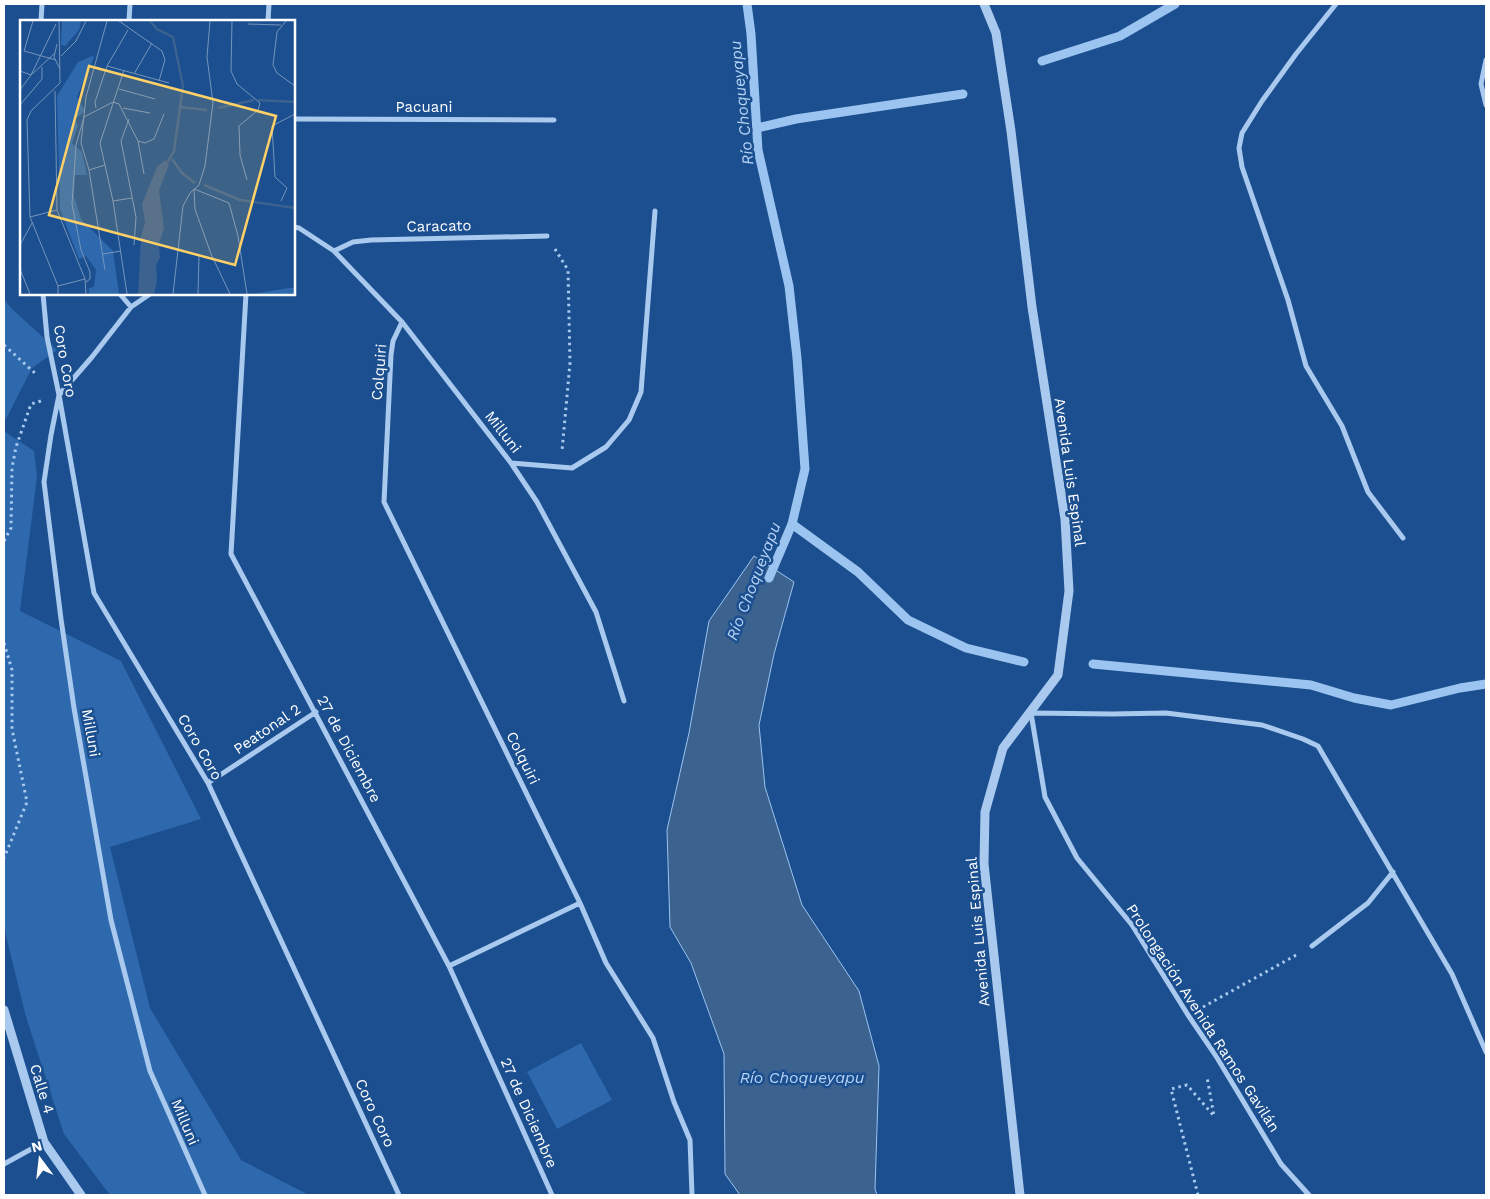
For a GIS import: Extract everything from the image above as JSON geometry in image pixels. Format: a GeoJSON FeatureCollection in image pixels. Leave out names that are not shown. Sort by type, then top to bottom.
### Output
{"type":"FeatureCollection","features":[{"type":"Feature","properties":{"kind":"street"},"geometry":{"type":"LineString","coordinates":[[41,20],[42,4]]}},
{"type":"Feature","properties":{"kind":"street"},"geometry":{"type":"LineString","coordinates":[[129,20],[130,4]]}},
{"type":"Feature","properties":{"kind":"street"},"geometry":{"type":"LineString","coordinates":[[268,20],[269,4]]}},
{"type":"Feature","properties":{"kind":"street","name":"Avenida Luis Espinal"},"geometry":{"type":"LineString","coordinates":[[984,4],[996,33],[1011,131],[1032,307],[1065,519],[1069,591],[1058,676],[1003,748],[985,812],[984,864],[1020,1195]]}},
{"type":"Feature","properties":{"kind":"street"},"geometry":{"type":"LineString","coordinates":[[1336,4],[1262,101],[1242,133],[1239,148],[1242,167],[1288,300],[1306,366],[1342,426],[1368,492],[1403,538]]}},
{"type":"Feature","properties":{"kind":"street"},"geometry":{"type":"LineString","coordinates":[[1486,60],[1481,84],[1486,105]]}},
{"type":"Feature","properties":{"kind":"street","name":"Pacuani"},"geometry":{"type":"LineString","coordinates":[[295,119],[554,120]]}},
{"type":"Feature","properties":{"kind":"street"},"geometry":{"type":"LineString","coordinates":[[511,463],[572,468],[606,447],[629,420],[641,392],[655,211]]}},
{"type":"Feature","properties":{"kind":"street","name":"Milluni"},"geometry":{"type":"LineString","coordinates":[[295,227],[334,251],[402,322],[511,463],[537,502],[596,612],[624,701]]}},
{"type":"Feature","properties":{"kind":"street","name":"Caracato"},"geometry":{"type":"LineString","coordinates":[[334,251],[353,242],[371,240],[547,236]]}},
{"type":"Feature","properties":{"kind":"street","name":"Coro Coro"},"geometry":{"type":"LineString","coordinates":[[43,295],[47,337],[94,593],[208,784],[399,1195]]}},
{"type":"Feature","properties":{"kind":"street"},"geometry":{"type":"LineString","coordinates":[[121,295],[131,307]]}},
{"type":"Feature","properties":{"kind":"street","name":"Milluni"},"geometry":{"type":"LineString","coordinates":[[149,295],[131,307],[59,395],[44,482],[74,708],[111,920],[150,1070],[205,1195]]}},
{"type":"Feature","properties":{"kind":"street","name":"27 de Diciembre"},"geometry":{"type":"LineString","coordinates":[[246,295],[231,554],[449,966],[552,1195]]}},
{"type":"Feature","properties":{"kind":"street","name":"Colquiri"},"geometry":{"type":"LineString","coordinates":[[402,322],[393,341],[391,355],[384,502],[580,903],[606,963],[653,1038],[674,1102],[690,1140],[692,1195]]}},
{"type":"Feature","properties":{"kind":"street","name":"Peatonal 2"},"geometry":{"type":"LineString","coordinates":[[208,784],[316,712]]}},
{"type":"Feature","properties":{"kind":"street"},"geometry":{"type":"LineString","coordinates":[[1031,713],[1112,714],[1166,712],[1262,725],[1303,738],[1318,746],[1452,974],[1486,1052]]}},
{"type":"Feature","properties":{"kind":"street","name":"Prolongación Avenida Ramos Gavilán"},"geometry":{"type":"LineString","coordinates":[[1031,713],[1045,797],[1077,858],[1132,925],[1216,1056],[1281,1164],[1309,1195]]}},
{"type":"Feature","properties":{"kind":"street"},"geometry":{"type":"LineString","coordinates":[[1312,946],[1368,903],[1393,872]]}},
{"type":"Feature","properties":{"kind":"street"},"geometry":{"type":"LineString","coordinates":[[449,966],[580,903]]}},
{"type":"Feature","properties":{"kind":"street","name":"Calle 4"},"geometry":{"type":"LineString","coordinates":[[4,1010],[44,1142],[81,1195]]}},
{"type":"Feature","properties":{"kind":"street"},"geometry":{"type":"LineString","coordinates":[[4,1164],[44,1142]]}},
{"type":"Feature","properties":{"kind":"path"},"geometry":{"type":"LineString","coordinates":[[547,236],[568,270],[570,363],[560,467]]}},
{"type":"Feature","properties":{"kind":"path"},"geometry":{"type":"LineString","coordinates":[[4,345],[59,395],[32,404],[16,447],[12,468],[11,528],[4,541]]}},
{"type":"Feature","properties":{"kind":"path"},"geometry":{"type":"LineString","coordinates":[[4,532],[7,536]]}},
{"type":"Feature","properties":{"kind":"path"},"geometry":{"type":"LineString","coordinates":[[4,643],[12,670],[12,729],[26,802],[4,858]]}},
{"type":"Feature","properties":{"kind":"path"},"geometry":{"type":"LineString","coordinates":[[1188,1015],[1312,946]]}},
{"type":"Feature","properties":{"kind":"path"},"geometry":{"type":"LineString","coordinates":[[1198,1195],[1171,1089],[1187,1086],[1214,1116],[1205,1063],[1216,1056]]}},
{"type":"Feature","properties":{"kind":"shaded area"},"geometry":{"type":"Polygon","coordinates":[[[4,299],[11,308],[57,350],[32,368],[4,423],[4,299]]]}},
{"type":"Feature","properties":{"kind":"shaded area"},"geometry":{"type":"Polygon","coordinates":[[[4,431],[34,451],[37,477],[20,611],[121,661],[201,819],[110,847],[150,1008],[241,1160],[309,1195],[110,1195],[64,1134],[26,1017],[4,928],[4,431]]]}},
{"type":"Feature","properties":{"kind":"shaded area"},"geometry":{"type":"Polygon","coordinates":[[[581,1043],[612,1100],[557,1129],[527,1072],[581,1043]]]}},
{"type":"Feature","properties":{"kind":"water","name":"Río Choqueyapu"},"geometry":{"type":"Polygon","coordinates":[[[754,556],[794,582],[774,654],[759,725],[765,787],[802,905],[859,991],[879,1066],[875,1189],[877,1195],[740,1195],[725,1174],[724,1054],[691,963],[670,927],[667,830],[689,733],[709,621],[754,556]]]}},
{"type":"Feature","properties":{"kind":"waterway","name":"Río Choqueyapu"},"geometry":{"type":"LineString","coordinates":[[747,4],[751,34],[758,150],[789,286],[797,358],[805,469],[792,524],[769,578]]}},
{"type":"Feature","properties":{"kind":"waterway"},"geometry":{"type":"LineString","coordinates":[[1042,61],[1120,36],[1175,4]]}},
{"type":"Feature","properties":{"kind":"waterway"},"geometry":{"type":"LineString","coordinates":[[757,128],[796,119],[963,94]]}},
{"type":"Feature","properties":{"kind":"waterway"},"geometry":{"type":"LineString","coordinates":[[792,524],[858,572],[908,620],[966,648],[1024,662]]}},
{"type":"Feature","properties":{"kind":"waterway"},"geometry":{"type":"LineString","coordinates":[[1093,664],[1311,685],[1354,698],[1391,705],[1460,688],[1486,684]]}}]}
